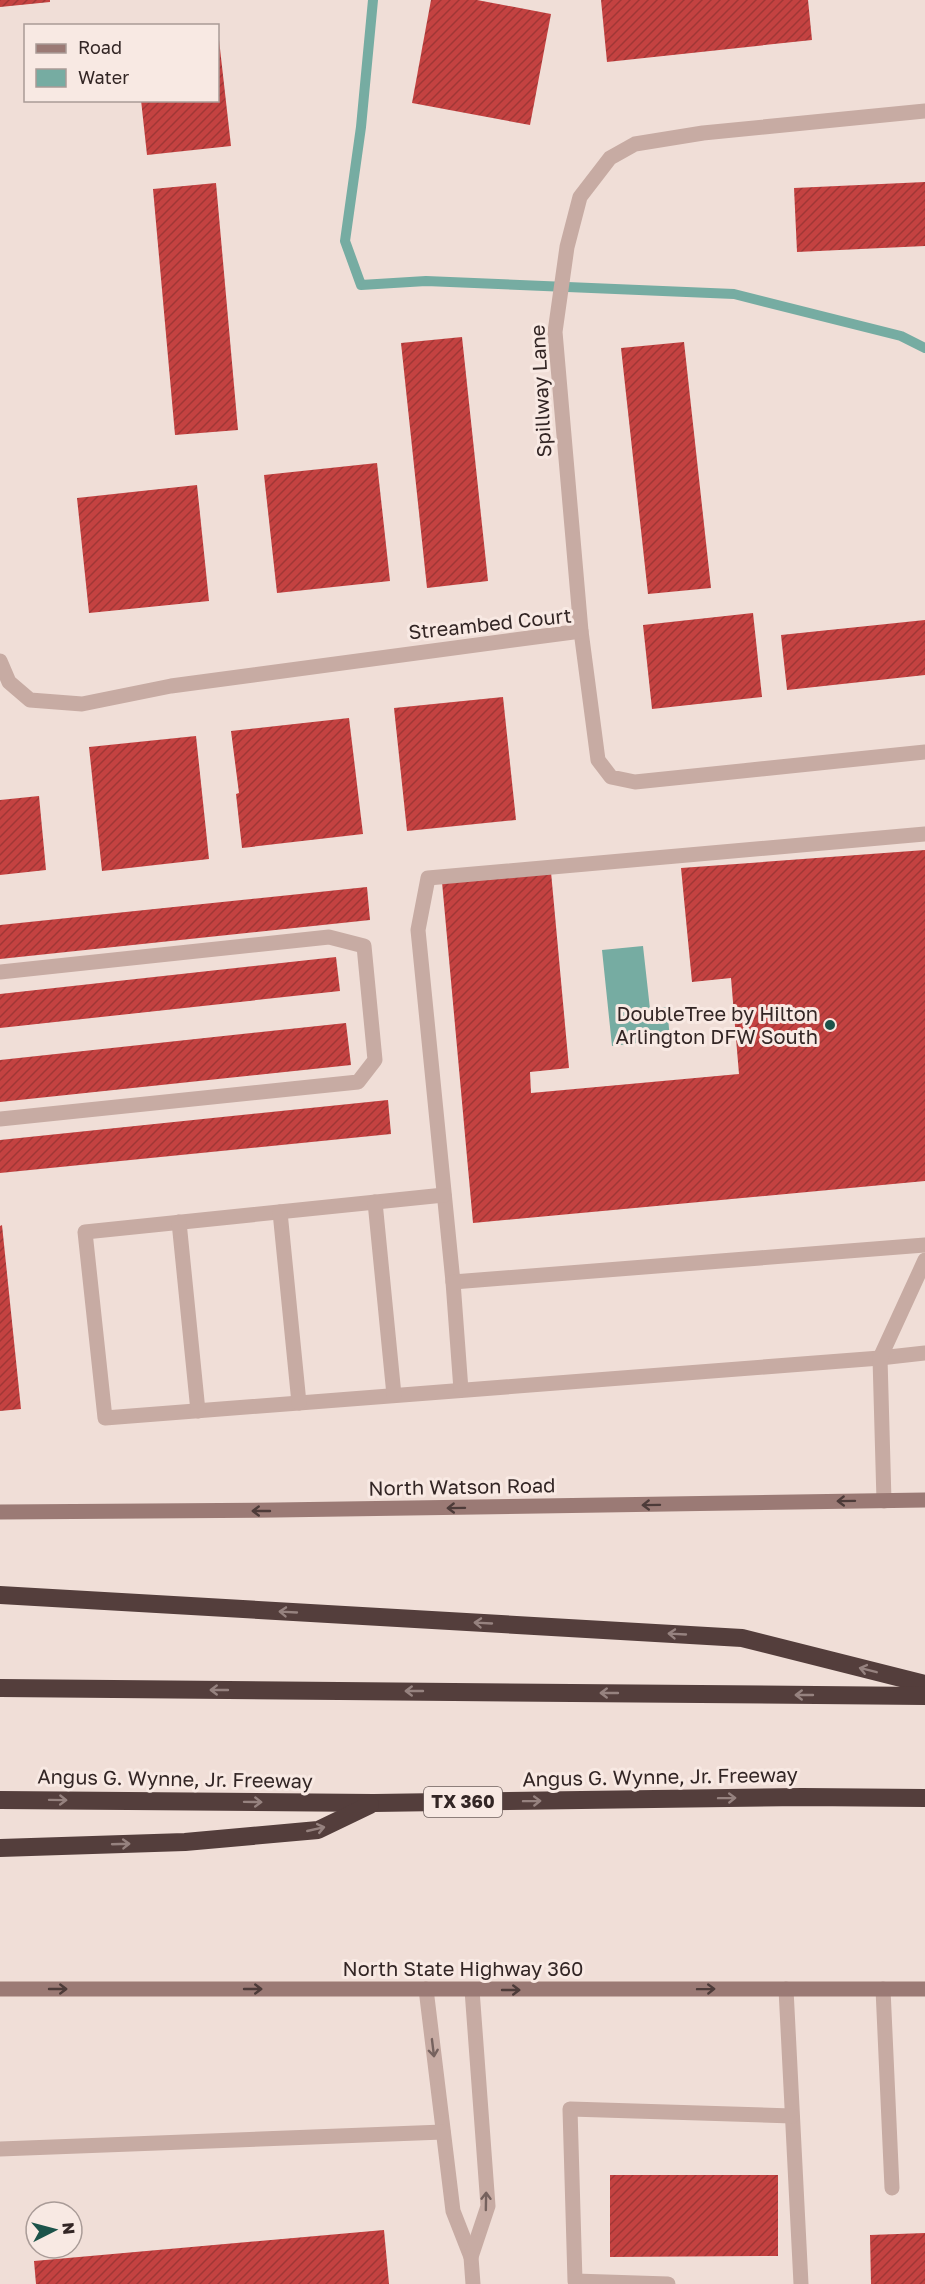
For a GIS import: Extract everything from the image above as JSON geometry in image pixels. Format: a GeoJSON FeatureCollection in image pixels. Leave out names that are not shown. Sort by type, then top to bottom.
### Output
{"type":"FeatureCollection","features":[{"type":"Feature","properties":{"kind":"highway"},"geometry":{"type":"LineString","coordinates":[[0,1595],[741,1638],[925,1684]]}},
{"type":"Feature","properties":{"kind":"highway"},"geometry":{"type":"LineString","coordinates":[[0,1688],[925,1696]]}},
{"type":"Feature","properties":{"kind":"highway","name":"Angus G. Wynne, Jr. Freeway"},"geometry":{"type":"LineString","coordinates":[[0,1800],[374,1803],[802,1797],[925,1798]]}},
{"type":"Feature","properties":{"kind":"highway"},"geometry":{"type":"LineString","coordinates":[[0,1848],[185,1842],[318,1830],[374,1803]]}},
{"type":"Feature","properties":{"kind":"main road","name":"North Watson Road"},"geometry":{"type":"LineString","coordinates":[[0,1512],[925,1500]]}},
{"type":"Feature","properties":{"kind":"main road","name":"North State Highway 360"},"geometry":{"type":"LineString","coordinates":[[0,1989],[925,1989]]}},
{"type":"Feature","properties":{"kind":"lane","name":"Spillway Lane"},"geometry":{"type":"LineString","coordinates":[[581,631],[555,332],[567,247],[580,197],[610,158],[635,144],[703,133],[925,111]]}},
{"type":"Feature","properties":{"kind":"lane","name":"Streambed Court"},"geometry":{"type":"LineString","coordinates":[[0,661],[9,682],[30,700],[82,704],[171,686],[581,631],[598,760],[610,777],[635,782],[925,752]]}},
{"type":"Feature","properties":{"kind":"lane"},"geometry":{"type":"LineString","coordinates":[[461,1390],[453,1282],[418,930],[428,878],[925,834]]}},
{"type":"Feature","properties":{"kind":"lane"},"geometry":{"type":"LineString","coordinates":[[0,972],[329,937],[364,946],[375,1060],[358,1082],[0,1119]]}},
{"type":"Feature","properties":{"kind":"lane"},"geometry":{"type":"LineString","coordinates":[[444,1195],[85,1232],[105,1418],[880,1359],[925,1353]]}},
{"type":"Feature","properties":{"kind":"lane"},"geometry":{"type":"LineString","coordinates":[[375,1202],[394,1395]]}},
{"type":"Feature","properties":{"kind":"lane"},"geometry":{"type":"LineString","coordinates":[[279,1212],[299,1403]]}},
{"type":"Feature","properties":{"kind":"lane"},"geometry":{"type":"LineString","coordinates":[[179,1222],[198,1411]]}},
{"type":"Feature","properties":{"kind":"lane"},"geometry":{"type":"LineString","coordinates":[[453,1282],[925,1245]]}},
{"type":"Feature","properties":{"kind":"lane"},"geometry":{"type":"LineString","coordinates":[[884,1501],[880,1359],[925,1260]]}},
{"type":"Feature","properties":{"kind":"lane"},"geometry":{"type":"LineString","coordinates":[[426,1989],[453,2211],[471,2257],[473,2284]]}},
{"type":"Feature","properties":{"kind":"lane"},"geometry":{"type":"LineString","coordinates":[[786,1989],[801,2284]]}},
{"type":"Feature","properties":{"kind":"lane"},"geometry":{"type":"LineString","coordinates":[[883,1989],[892,2188]]}},
{"type":"Feature","properties":{"kind":"lane"},"geometry":{"type":"LineString","coordinates":[[471,2257],[488,2206],[472,1990]]}},
{"type":"Feature","properties":{"kind":"lane"},"geometry":{"type":"LineString","coordinates":[[668,2284],[575,2281],[570,2109],[792,2116]]}},
{"type":"Feature","properties":{"kind":"lane"},"geometry":{"type":"LineString","coordinates":[[0,2150],[443,2132]]}},
{"type":"Feature","properties":{"kind":"water"},"geometry":{"type":"Polygon","coordinates":[[[643,946],[650,1009],[667,1007],[670,1039],[612,1046],[602,950],[643,946]]]}},
{"type":"Feature","properties":{"kind":"building"},"geometry":{"type":"Polygon","coordinates":[[[0,0],[50,0],[50,2],[0,7],[0,0]]]}},
{"type":"Feature","properties":{"kind":"building"},"geometry":{"type":"Polygon","coordinates":[[[431,0],[477,0],[551,14],[530,125],[412,103],[431,0]]]}},
{"type":"Feature","properties":{"kind":"building"},"geometry":{"type":"Polygon","coordinates":[[[601,0],[808,0],[812,40],[607,62],[601,0]]]}},
{"type":"Feature","properties":{"kind":"building"},"geometry":{"type":"Polygon","coordinates":[[[219,40],[231,146],[147,155],[141,102],[219,102],[219,40]]]}},
{"type":"Feature","properties":{"kind":"building"},"geometry":{"type":"Polygon","coordinates":[[[925,182],[925,246],[797,252],[794,188],[925,182]]]}},
{"type":"Feature","properties":{"kind":"building"},"geometry":{"type":"Polygon","coordinates":[[[216,183],[238,430],[175,435],[153,189],[216,183]]]}},
{"type":"Feature","properties":{"kind":"building"},"geometry":{"type":"Polygon","coordinates":[[[462,337],[488,581],[427,588],[401,343],[462,337]]]}},
{"type":"Feature","properties":{"kind":"building"},"geometry":{"type":"Polygon","coordinates":[[[684,342],[711,588],[648,594],[621,348],[684,342]]]}},
{"type":"Feature","properties":{"kind":"building"},"geometry":{"type":"Polygon","coordinates":[[[377,463],[390,581],[277,593],[264,475],[377,463]]]}},
{"type":"Feature","properties":{"kind":"building"},"geometry":{"type":"Polygon","coordinates":[[[197,485],[209,601],[89,613],[77,498],[197,485]]]}},
{"type":"Feature","properties":{"kind":"building"},"geometry":{"type":"Polygon","coordinates":[[[753,613],[762,697],[652,709],[643,625],[753,613]]]}},
{"type":"Feature","properties":{"kind":"building"},"geometry":{"type":"Polygon","coordinates":[[[925,620],[925,675],[787,690],[781,635],[925,620]]]}},
{"type":"Feature","properties":{"kind":"building"},"geometry":{"type":"Polygon","coordinates":[[[503,697],[516,820],[407,831],[394,708],[503,697]]]}},
{"type":"Feature","properties":{"kind":"building"},"geometry":{"type":"Polygon","coordinates":[[[349,718],[363,834],[242,848],[236,794],[239,793],[231,731],[349,718]]]}},
{"type":"Feature","properties":{"kind":"building"},"geometry":{"type":"Polygon","coordinates":[[[196,736],[209,859],[102,871],[89,747],[196,736]]]}},
{"type":"Feature","properties":{"kind":"building"},"geometry":{"type":"Polygon","coordinates":[[[39,796],[46,870],[0,875],[0,800],[39,796]]]}},
{"type":"Feature","properties":{"kind":"building","name":"DoubleTree by Hilton Arlington DFW South"},"geometry":{"type":"Polygon","coordinates":[[[925,850],[925,1181],[473,1223],[442,882],[551,872],[569,1068],[530,1072],[531,1093],[739,1074],[731,978],[692,982],[681,868],[925,850]]]}},
{"type":"Feature","properties":{"kind":"building"},"geometry":{"type":"Polygon","coordinates":[[[367,887],[370,920],[0,959],[0,925],[367,887]]]}},
{"type":"Feature","properties":{"kind":"building"},"geometry":{"type":"Polygon","coordinates":[[[336,957],[340,991],[0,1028],[0,994],[336,957]]]}},
{"type":"Feature","properties":{"kind":"building"},"geometry":{"type":"Polygon","coordinates":[[[346,1023],[351,1065],[0,1102],[0,1060],[346,1023]]]}},
{"type":"Feature","properties":{"kind":"building"},"geometry":{"type":"Polygon","coordinates":[[[388,1100],[391,1134],[0,1173],[0,1140],[388,1100]]]}},
{"type":"Feature","properties":{"kind":"building"},"geometry":{"type":"Polygon","coordinates":[[[2,1225],[21,1409],[0,1411],[0,1226],[2,1225]]]}},
{"type":"Feature","properties":{"kind":"building"},"geometry":{"type":"Polygon","coordinates":[[[610,2175],[778,2175],[778,2256],[610,2257],[610,2175]]]}},
{"type":"Feature","properties":{"kind":"building"},"geometry":{"type":"Polygon","coordinates":[[[384,2230],[389,2284],[36,2284],[34,2261],[84,2260],[84,2257],[384,2230]]]}},
{"type":"Feature","properties":{"kind":"building"},"geometry":{"type":"Polygon","coordinates":[[[925,2233],[925,2284],[871,2284],[870,2235],[925,2233]]]}},
{"type":"Feature","properties":{"kind":"waterway"},"geometry":{"type":"LineString","coordinates":[[373,0],[361,127],[345,241],[361,285],[426,281],[734,294],[901,336],[925,348]]}},
{"type":"Feature","properties":{"kind":"place","name":"DoubleTree by Hilton Arlington DFW South"},"geometry":{"type":"Point","coordinates":[830,1025]}}]}
